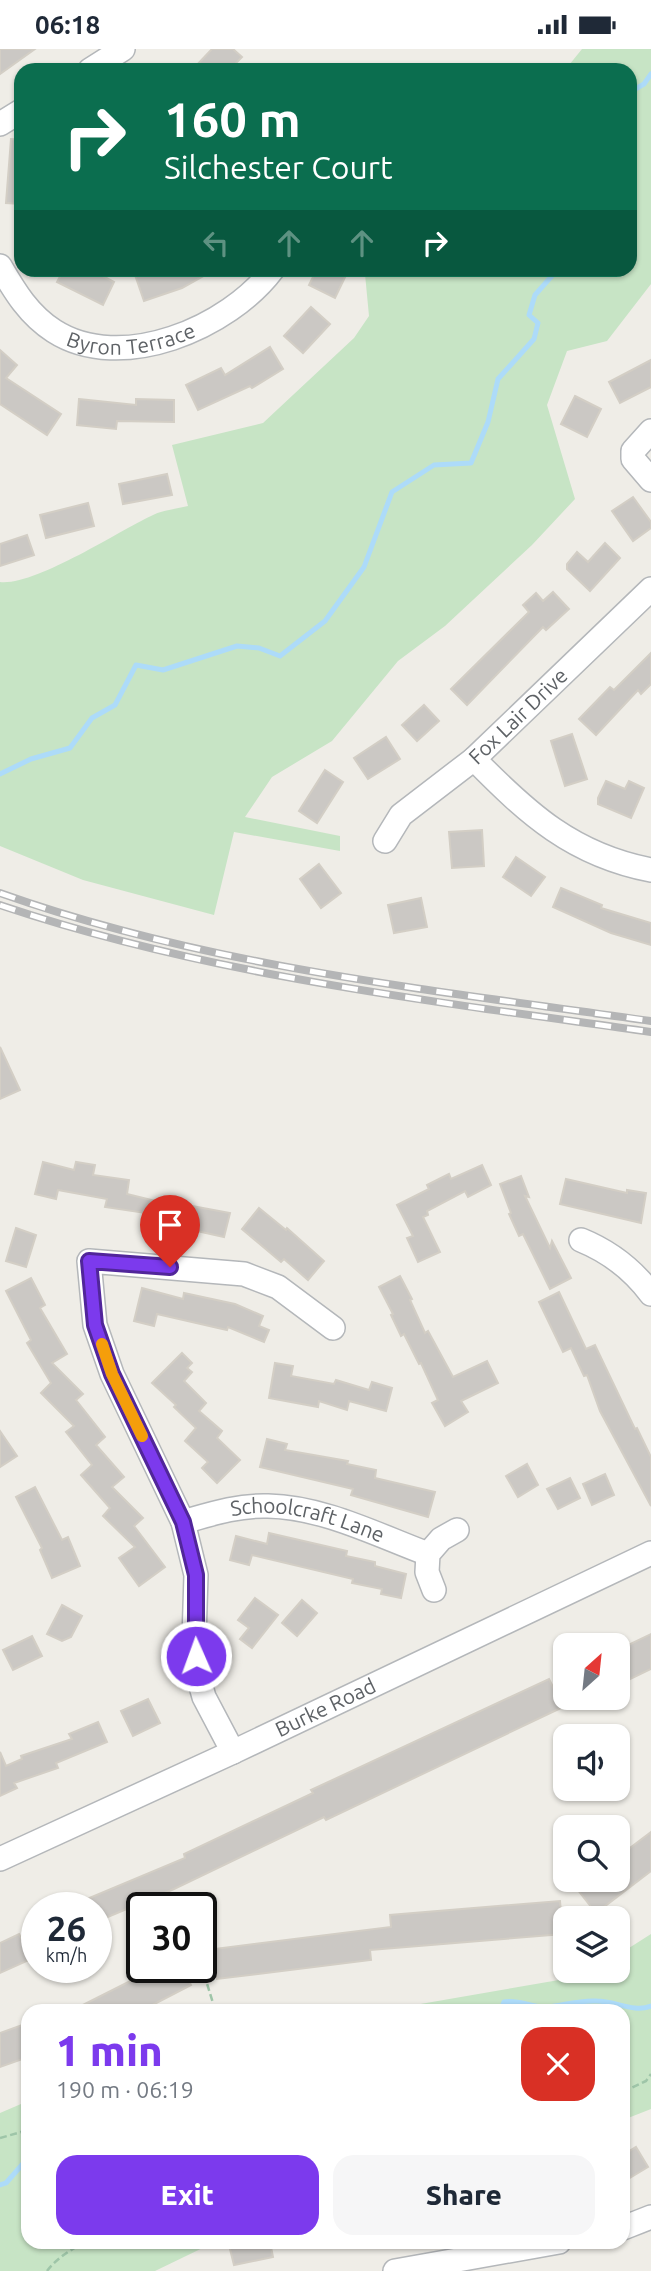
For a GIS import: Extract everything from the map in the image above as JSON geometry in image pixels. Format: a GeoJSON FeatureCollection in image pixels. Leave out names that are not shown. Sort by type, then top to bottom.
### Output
{"type":"FeatureCollection","features":[{"type":"Feature","properties":{"kind":"street"},"geometry":{"type":"LineString","coordinates":[[101,63],[123,49]]}},
{"type":"Feature","properties":{"kind":"street","name":"Byron Terrace"},"geometry":{"type":"LineString","coordinates":[[0,267],[19,298],[37,318],[65,337],[110,348],[162,341],[214,321],[250,295],[266,277]]}},
{"type":"Feature","properties":{"kind":"street"},"geometry":{"type":"LineString","coordinates":[[651,431],[633,451],[633,459],[651,479]]}},
{"type":"Feature","properties":{"kind":"street","name":"Fox Lair Drive"},"geometry":{"type":"LineString","coordinates":[[385,841],[401,815],[474,759],[651,589]]}},
{"type":"Feature","properties":{"kind":"street"},"geometry":{"type":"LineString","coordinates":[[474,759],[516,802],[564,837],[593,852],[651,870]]}},
{"type":"Feature","properties":{"kind":"street"},"geometry":{"type":"LineString","coordinates":[[580,1240],[601,1248],[651,1294]]}},
{"type":"Feature","properties":{"kind":"street"},"geometry":{"type":"LineString","coordinates":[[233,1752],[204,1697],[197,1672],[194,1639],[196,1575],[183,1522],[112,1374],[95,1325],[89,1261],[244,1274],[278,1287],[333,1328]]}},
{"type":"Feature","properties":{"kind":"street","name":"Schoolcraft Lane"},"geometry":{"type":"LineString","coordinates":[[183,1522],[220,1511],[265,1506],[290,1507],[328,1516],[428,1554]]}},
{"type":"Feature","properties":{"kind":"street"},"geometry":{"type":"LineString","coordinates":[[434,1590],[428,1572],[428,1554],[441,1539],[457,1530]]}},
{"type":"Feature","properties":{"kind":"street","name":"Burke Road"},"geometry":{"type":"LineString","coordinates":[[0,1860],[651,1553]]}},
{"type":"Feature","properties":{"kind":"street"},"geometry":{"type":"LineString","coordinates":[[630,2225],[651,2217]]}},
{"type":"Feature","properties":{"kind":"street"},"geometry":{"type":"LineString","coordinates":[[395,2271],[506,2261],[539,2249]]}},
{"type":"Feature","properties":{"kind":"path"},"geometry":{"type":"LineString","coordinates":[[207,1983],[213,2004]]}},
{"type":"Feature","properties":{"kind":"path"},"geometry":{"type":"LineString","coordinates":[[630,2089],[646,2081],[651,2074]]}},
{"type":"Feature","properties":{"kind":"path"},"geometry":{"type":"LineString","coordinates":[[0,2138],[21,2132]]}},
{"type":"Feature","properties":{"kind":"path"},"geometry":{"type":"LineString","coordinates":[[47,2271],[53,2263],[73,2249]]}},
{"type":"Feature","properties":{"kind":"green space"},"geometry":{"type":"Polygon","coordinates":[[[582,49],[651,49],[651,284],[607,341],[567,351],[547,405],[575,499],[532,545],[445,626],[398,661],[332,741],[272,777],[245,817],[340,836],[340,851],[234,832],[214,915],[83,880],[0,846],[0,582],[34,576],[155,514],[188,506],[172,445],[263,423],[354,338],[369,316],[365,277],[637,277],[637,63],[571,63],[582,49]]]}},
{"type":"Feature","properties":{"kind":"green space"},"geometry":{"type":"Polygon","coordinates":[[[651,1934],[651,2109],[630,2117],[630,2004],[420,2004],[553,1981],[630,1983],[630,1947],[651,1934]]]}},
{"type":"Feature","properties":{"kind":"green space"},"geometry":{"type":"Polygon","coordinates":[[[21,2104],[21,2249],[201,2249],[155,2271],[0,2271],[0,2113],[21,2104]]]}},
{"type":"Feature","properties":{"kind":"building"},"geometry":{"type":"Polygon","coordinates":[[[0,49],[35,49],[14,63],[0,74],[0,49]]]}},
{"type":"Feature","properties":{"kind":"building"},"geometry":{"type":"Polygon","coordinates":[[[212,49],[233,49],[242,57],[236,63],[199,63],[212,49]]]}},
{"type":"Feature","properties":{"kind":"building"},"geometry":{"type":"Polygon","coordinates":[[[11,139],[14,139],[14,204],[6,203],[11,139]]]}},
{"type":"Feature","properties":{"kind":"building"},"geometry":{"type":"Polygon","coordinates":[[[60,277],[105,277],[114,282],[103,305],[57,282],[60,277]]]}},
{"type":"Feature","properties":{"kind":"building"},"geometry":{"type":"Polygon","coordinates":[[[136,277],[202,277],[182,288],[144,301],[136,277]]]}},
{"type":"Feature","properties":{"kind":"building"},"geometry":{"type":"Polygon","coordinates":[[[313,277],[345,277],[335,298],[309,285],[313,277]]]}},
{"type":"Feature","properties":{"kind":"building"},"geometry":{"type":"Polygon","coordinates":[[[311,307],[330,324],[303,353],[284,336],[311,307]]]}},
{"type":"Feature","properties":{"kind":"building"},"geometry":{"type":"Polygon","coordinates":[[[270,347],[283,369],[252,388],[250,386],[198,410],[186,385],[221,368],[225,375],[270,347]]]}},
{"type":"Feature","properties":{"kind":"building"},"geometry":{"type":"Polygon","coordinates":[[[0,350],[17,365],[6,378],[61,414],[47,435],[0,404],[0,350]]]}},
{"type":"Feature","properties":{"kind":"building"},"geometry":{"type":"Polygon","coordinates":[[[651,360],[651,387],[620,403],[609,382],[651,360]]]}},
{"type":"Feature","properties":{"kind":"building"},"geometry":{"type":"Polygon","coordinates":[[[575,396],[601,409],[587,437],[561,424],[575,396]]]}},
{"type":"Feature","properties":{"kind":"building"},"geometry":{"type":"Polygon","coordinates":[[[79,399],[136,405],[136,399],[174,400],[174,422],[117,421],[116,429],[77,425],[79,399]]]}},
{"type":"Feature","properties":{"kind":"building"},"geometry":{"type":"Polygon","coordinates":[[[167,474],[172,495],[123,504],[119,484],[167,474]]]}},
{"type":"Feature","properties":{"kind":"building"},"geometry":{"type":"Polygon","coordinates":[[[633,497],[651,522],[651,528],[633,541],[612,511],[633,497]]]}},
{"type":"Feature","properties":{"kind":"building"},"geometry":{"type":"Polygon","coordinates":[[[88,503],[94,526],[46,538],[40,515],[88,503]]]}},
{"type":"Feature","properties":{"kind":"building"},"geometry":{"type":"Polygon","coordinates":[[[27,535],[34,555],[0,566],[0,544],[27,535]]]}},
{"type":"Feature","properties":{"kind":"building"},"geometry":{"type":"Polygon","coordinates":[[[605,543],[620,558],[590,591],[567,569],[567,564],[577,552],[588,562],[605,543]]]}},
{"type":"Feature","properties":{"kind":"building"},"geometry":{"type":"Polygon","coordinates":[[[553,592],[569,609],[546,630],[543,627],[467,705],[451,689],[529,612],[523,605],[536,593],[543,601],[553,592]]]}},
{"type":"Feature","properties":{"kind":"building"},"geometry":{"type":"Polygon","coordinates":[[[651,653],[651,684],[641,694],[638,690],[596,735],[579,719],[610,687],[614,690],[651,653]]]}},
{"type":"Feature","properties":{"kind":"building"},"geometry":{"type":"Polygon","coordinates":[[[424,705],[439,721],[417,741],[402,725],[424,705]]]}},
{"type":"Feature","properties":{"kind":"building"},"geometry":{"type":"Polygon","coordinates":[[[572,734],[587,779],[565,786],[551,741],[572,734]]]}},
{"type":"Feature","properties":{"kind":"building"},"geometry":{"type":"Polygon","coordinates":[[[386,737],[400,759],[368,779],[354,758],[386,737]]]}},
{"type":"Feature","properties":{"kind":"building"},"geometry":{"type":"Polygon","coordinates":[[[325,770],[343,782],[317,823],[299,811],[325,770]]]}},
{"type":"Feature","properties":{"kind":"building"},"geometry":{"type":"Polygon","coordinates":[[[606,781],[625,789],[629,781],[644,788],[631,818],[598,804],[606,781]]]}},
{"type":"Feature","properties":{"kind":"building"},"geometry":{"type":"Polygon","coordinates":[[[482,830],[484,866],[452,868],[449,832],[482,830]]]}},
{"type":"Feature","properties":{"kind":"building"},"geometry":{"type":"Polygon","coordinates":[[[516,857],[545,877],[531,896],[503,877],[516,857]]]}},
{"type":"Feature","properties":{"kind":"building"},"geometry":{"type":"Polygon","coordinates":[[[319,864],[341,893],[321,908],[300,879],[319,864]]]}},
{"type":"Feature","properties":{"kind":"building"},"geometry":{"type":"Polygon","coordinates":[[[561,888],[602,905],[601,908],[651,923],[651,945],[611,933],[553,907],[561,888]]]}},
{"type":"Feature","properties":{"kind":"building"},"geometry":{"type":"Polygon","coordinates":[[[421,898],[427,927],[394,933],[388,905],[421,898]]]}},
{"type":"Feature","properties":{"kind":"building"},"geometry":{"type":"Polygon","coordinates":[[[0,1047],[20,1090],[0,1099],[0,1047]]]}},
{"type":"Feature","properties":{"kind":"building"},"geometry":{"type":"Polygon","coordinates":[[[43,1162],[74,1170],[76,1162],[95,1165],[93,1175],[129,1180],[127,1194],[180,1207],[181,1204],[230,1213],[224,1237],[197,1231],[196,1237],[143,1225],[146,1213],[105,1207],[107,1199],[58,1190],[56,1199],[35,1194],[43,1162]]]}},
{"type":"Feature","properties":{"kind":"building"},"geometry":{"type":"Polygon","coordinates":[[[482,1165],[491,1185],[468,1197],[465,1191],[427,1211],[428,1215],[423,1217],[440,1252],[418,1262],[407,1238],[413,1236],[397,1205],[429,1189],[427,1185],[449,1174],[451,1179],[482,1165]]]}},
{"type":"Feature","properties":{"kind":"building"},"geometry":{"type":"Polygon","coordinates":[[[521,1176],[529,1197],[525,1196],[550,1248],[552,1241],[571,1278],[550,1289],[523,1234],[519,1236],[500,1184],[521,1176]]]}},
{"type":"Feature","properties":{"kind":"building"},"geometry":{"type":"Polygon","coordinates":[[[566,1179],[627,1193],[627,1190],[646,1193],[641,1223],[560,1204],[566,1179]]]}},
{"type":"Feature","properties":{"kind":"building"},"geometry":{"type":"Polygon","coordinates":[[[259,1208],[286,1230],[287,1228],[324,1261],[308,1280],[284,1259],[281,1262],[242,1229],[259,1208]]]}},
{"type":"Feature","properties":{"kind":"building"},"geometry":{"type":"Polygon","coordinates":[[[16,1228],[36,1235],[26,1267],[6,1261],[16,1228]]]}},
{"type":"Feature","properties":{"kind":"building"},"geometry":{"type":"Polygon","coordinates":[[[400,1276],[425,1333],[428,1331],[453,1377],[487,1361],[498,1383],[461,1401],[468,1412],[445,1426],[432,1403],[438,1400],[421,1363],[419,1364],[404,1334],[401,1336],[379,1287],[400,1276]]]}},
{"type":"Feature","properties":{"kind":"building"},"geometry":{"type":"Polygon","coordinates":[[[31,1278],[45,1305],[40,1308],[67,1354],[52,1363],[83,1394],[76,1400],[105,1437],[96,1445],[124,1477],[112,1487],[143,1518],[134,1526],[165,1567],[139,1586],[119,1558],[135,1547],[103,1516],[110,1508],[81,1475],[92,1465],[66,1432],[74,1426],[41,1393],[51,1383],[27,1343],[31,1340],[6,1291],[31,1278]]]}},
{"type":"Feature","properties":{"kind":"building"},"geometry":{"type":"Polygon","coordinates":[[[142,1288],[183,1299],[184,1293],[235,1304],[263,1316],[259,1326],[269,1330],[264,1342],[228,1327],[227,1330],[157,1314],[154,1326],[134,1321],[142,1288]]]}},
{"type":"Feature","properties":{"kind":"building"},"geometry":{"type":"Polygon","coordinates":[[[559,1292],[586,1349],[595,1345],[651,1457],[651,1506],[600,1411],[587,1375],[584,1376],[571,1348],[563,1352],[539,1302],[559,1292]]]}},
{"type":"Feature","properties":{"kind":"building"},"geometry":{"type":"Polygon","coordinates":[[[182,1353],[192,1363],[187,1368],[192,1372],[184,1381],[206,1403],[199,1411],[222,1431],[217,1438],[240,1460],[217,1483],[202,1468],[208,1462],[185,1441],[196,1428],[152,1383],[182,1353]]]}},
{"type":"Feature","properties":{"kind":"building"},"geometry":{"type":"Polygon","coordinates":[[[275,1363],[293,1366],[291,1376],[334,1384],[336,1380],[369,1390],[372,1382],[392,1388],[386,1411],[349,1401],[347,1410],[319,1401],[318,1407],[269,1398],[275,1363]]]}},
{"type":"Feature","properties":{"kind":"building"},"geometry":{"type":"Polygon","coordinates":[[[0,1431],[17,1456],[0,1467],[0,1431]]]}},
{"type":"Feature","properties":{"kind":"building"},"geometry":{"type":"Polygon","coordinates":[[[267,1439],[287,1444],[285,1450],[348,1461],[347,1464],[376,1470],[375,1478],[435,1492],[428,1517],[351,1495],[353,1489],[260,1467],[267,1439]]]}},
{"type":"Feature","properties":{"kind":"building"},"geometry":{"type":"Polygon","coordinates":[[[527,1464],[538,1485],[518,1497],[506,1476],[527,1464]]]}},
{"type":"Feature","properties":{"kind":"building"},"geometry":{"type":"Polygon","coordinates":[[[605,1474],[614,1495],[592,1505],[583,1484],[605,1474]]]}},
{"type":"Feature","properties":{"kind":"building"},"geometry":{"type":"Polygon","coordinates":[[[570,1478],[580,1498],[558,1509],[547,1489],[570,1478]]]}},
{"type":"Feature","properties":{"kind":"building"},"geometry":{"type":"Polygon","coordinates":[[[35,1487],[62,1540],[68,1537],[80,1566],[52,1578],[40,1550],[42,1548],[16,1497],[35,1487]]]}},
{"type":"Feature","properties":{"kind":"building"},"geometry":{"type":"Polygon","coordinates":[[[269,1533],[347,1551],[346,1556],[375,1562],[375,1566],[406,1574],[401,1598],[381,1594],[382,1589],[352,1583],[353,1579],[252,1555],[249,1565],[230,1560],[236,1536],[267,1544],[269,1533]]]}},
{"type":"Feature","properties":{"kind":"building"},"geometry":{"type":"Polygon","coordinates":[[[255,1598],[278,1615],[252,1648],[240,1639],[249,1628],[238,1620],[255,1598]]]}},
{"type":"Feature","properties":{"kind":"building"},"geometry":{"type":"Polygon","coordinates":[[[302,1600],[317,1613],[297,1636],[282,1623],[302,1600]]]}},
{"type":"Feature","properties":{"kind":"building"},"geometry":{"type":"Polygon","coordinates":[[[62,1605],[82,1616],[71,1637],[62,1641],[47,1634],[62,1605]]]}},
{"type":"Feature","properties":{"kind":"building"},"geometry":{"type":"Polygon","coordinates":[[[651,1634],[651,1669],[630,1679],[630,1644],[651,1634]]]}},
{"type":"Feature","properties":{"kind":"building"},"geometry":{"type":"Polygon","coordinates":[[[32,1636],[42,1656],[13,1670],[3,1650],[32,1636]]]}},
{"type":"Feature","properties":{"kind":"building"},"geometry":{"type":"Polygon","coordinates":[[[549,1679],[553,1687],[553,1710],[557,1710],[167,1892],[126,1892],[126,1909],[112,1915],[112,1892],[104,1892],[185,1858],[184,1854],[313,1793],[311,1790],[549,1679]]]}},
{"type":"Feature","properties":{"kind":"building"},"geometry":{"type":"Polygon","coordinates":[[[148,1699],[160,1723],[133,1736],[121,1711],[148,1699]]]}},
{"type":"Feature","properties":{"kind":"building"},"geometry":{"type":"Polygon","coordinates":[[[98,1722],[107,1742],[56,1763],[58,1768],[14,1783],[17,1788],[0,1796],[0,1752],[6,1766],[22,1759],[21,1756],[72,1739],[69,1734],[98,1722]]]}},
{"type":"Feature","properties":{"kind":"building"},"geometry":{"type":"Polygon","coordinates":[[[651,1832],[651,1871],[630,1887],[630,1848],[651,1832]]]}},
{"type":"Feature","properties":{"kind":"building"},"geometry":{"type":"Polygon","coordinates":[[[579,1892],[624,1892],[605,1906],[590,1906],[579,1892]]]}},
{"type":"Feature","properties":{"kind":"building"},"geometry":{"type":"Polygon","coordinates":[[[560,1901],[560,1906],[553,1906],[553,1935],[370,1950],[371,1960],[217,1979],[217,1949],[391,1927],[390,1915],[560,1901]]]}},
{"type":"Feature","properties":{"kind":"building"},"geometry":{"type":"Polygon","coordinates":[[[19,1934],[21,1938],[21,1964],[0,1973],[0,1943],[19,1934]]]}},
{"type":"Feature","properties":{"kind":"building"},"geometry":{"type":"Polygon","coordinates":[[[126,1983],[190,1983],[191,1985],[154,2004],[85,2004],[126,1983]]]}},
{"type":"Feature","properties":{"kind":"building"},"geometry":{"type":"Polygon","coordinates":[[[21,2026],[21,2060],[0,2067],[0,2033],[21,2026]]]}},
{"type":"Feature","properties":{"kind":"building"},"geometry":{"type":"Polygon","coordinates":[[[636,2147],[648,2167],[630,2178],[630,2151],[636,2147]]]}},
{"type":"Feature","properties":{"kind":"building"},"geometry":{"type":"Polygon","coordinates":[[[230,2249],[271,2249],[273,2257],[234,2265],[230,2249]]]}},
{"type":"Feature","properties":{"kind":"waterway"},"geometry":{"type":"LineString","coordinates":[[637,88],[644,84],[651,74]]}},
{"type":"Feature","properties":{"kind":"waterway"},"geometry":{"type":"LineString","coordinates":[[0,774],[31,759],[70,748],[92,718],[115,705],[136,665],[163,670],[237,646],[259,648],[280,656],[325,621],[364,567],[392,492],[434,465],[471,463],[488,422],[498,379],[534,339],[538,323],[529,315],[535,295],[551,277]]}},
{"type":"Feature","properties":{"kind":"waterway"},"geometry":{"type":"LineString","coordinates":[[503,2004],[510,2001],[526,2004]]}},
{"type":"Feature","properties":{"kind":"waterway"},"geometry":{"type":"LineString","coordinates":[[566,2004],[591,2001],[615,2004]]}},
{"type":"Feature","properties":{"kind":"waterway"},"geometry":{"type":"LineString","coordinates":[[630,2007],[651,2006]]}},
{"type":"Feature","properties":{"kind":"waterway"},"geometry":{"type":"LineString","coordinates":[[0,2185],[6,2183],[21,2166]]}},
{"type":"Feature","properties":{"kind":"railway"},"geometry":{"type":"LineString","coordinates":[[0,893],[159,940],[240,958],[404,986],[651,1021]]}},
{"type":"Feature","properties":{"kind":"railway"},"geometry":{"type":"LineString","coordinates":[[0,905],[80,930],[241,968],[404,997],[651,1032]]}},
{"type":"Feature","properties":{"kind":"slow traffic"},"geometry":{"type":"LineString","coordinates":[[102,1344],[112,1374],[142,1436]]}},
{"type":"Feature","properties":{"kind":"route"},"geometry":{"type":"LineString","coordinates":[[170,1267],[89,1261],[95,1325],[112,1374],[183,1522],[196,1575],[196,1656]]}}]}
